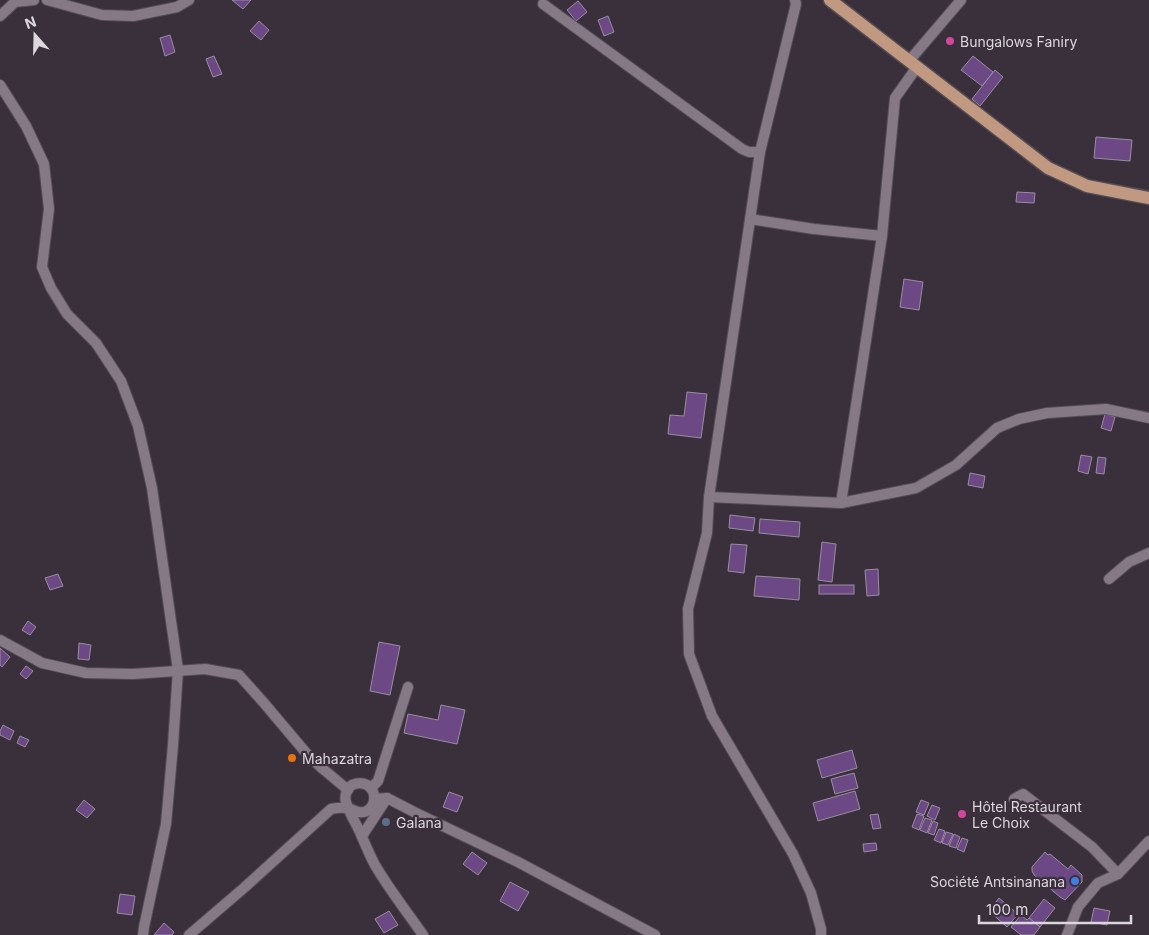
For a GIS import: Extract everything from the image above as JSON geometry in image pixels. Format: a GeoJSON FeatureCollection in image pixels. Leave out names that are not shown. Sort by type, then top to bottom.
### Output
{"type":"FeatureCollection","features":[{"type":"Feature","properties":{"kind":"main road"},"geometry":{"type":"LineString","coordinates":[[830,0],[1048,168],[1087,186],[1149,198]]}},
{"type":"Feature","properties":{"kind":"street"},"geometry":{"type":"LineString","coordinates":[[0,16],[15,2],[34,0]]}},
{"type":"Feature","properties":{"kind":"street"},"geometry":{"type":"LineString","coordinates":[[47,0],[102,15],[133,16],[176,6],[189,0]]}},
{"type":"Feature","properties":{"kind":"street"},"geometry":{"type":"LineString","coordinates":[[795,0],[796,4],[760,152],[709,498],[707,533],[688,609],[689,654],[712,716],[792,854],[811,893],[821,935]]}},
{"type":"Feature","properties":{"kind":"street"},"geometry":{"type":"LineString","coordinates":[[841,503],[882,236],[895,98],[913,64],[961,0]]}},
{"type":"Feature","properties":{"kind":"street"},"geometry":{"type":"LineString","coordinates":[[543,4],[742,149],[749,152],[760,152]]}},
{"type":"Feature","properties":{"kind":"street"},"geometry":{"type":"LineString","coordinates":[[0,85],[26,126],[44,164],[49,209],[42,267],[51,288],[68,314],[96,343],[121,381],[138,426],[152,488],[178,670],[166,824],[143,935]]}},
{"type":"Feature","properties":{"kind":"street"},"geometry":{"type":"LineString","coordinates":[[750,219],[814,229],[882,236]]}},
{"type":"Feature","properties":{"kind":"street"},"geometry":{"type":"LineString","coordinates":[[709,498],[841,503],[916,488],[956,465],[996,428],[1019,419],[1047,413],[1106,409],[1149,418]]}},
{"type":"Feature","properties":{"kind":"street"},"geometry":{"type":"LineString","coordinates":[[1108,579],[1129,562],[1149,554]]}},
{"type":"Feature","properties":{"kind":"street"},"geometry":{"type":"LineString","coordinates":[[0,640],[42,663],[86,673],[133,674],[205,668],[239,675],[307,754],[348,790]]}},
{"type":"Feature","properties":{"kind":"street"},"geometry":{"type":"LineString","coordinates":[[372,788],[378,781],[408,687]]}},
{"type":"Feature","properties":{"kind":"street"},"geometry":{"type":"LineString","coordinates":[[189,935],[245,887],[331,808],[348,808],[356,812],[365,812],[372,807],[375,799],[372,788],[366,784],[359,783],[352,785],[345,796],[348,808],[374,864],[423,935]]}},
{"type":"Feature","properties":{"kind":"street"},"geometry":{"type":"LineString","coordinates":[[1014,800],[1023,794],[1092,847],[1118,874]]}},
{"type":"Feature","properties":{"kind":"street"},"geometry":{"type":"LineString","coordinates":[[375,799],[387,798],[518,862],[655,935]]}},
{"type":"Feature","properties":{"kind":"street"},"geometry":{"type":"LineString","coordinates":[[362,836],[387,798]]}},
{"type":"Feature","properties":{"kind":"street"},"geometry":{"type":"LineString","coordinates":[[1067,935],[1078,907],[1098,883],[1118,874],[1149,841]]}},
{"type":"Feature","properties":{"kind":"building"},"geometry":{"type":"Polygon","coordinates":[[[232,0],[251,0],[243,9],[232,0]]]}},
{"type":"Feature","properties":{"kind":"building"},"geometry":{"type":"Polygon","coordinates":[[[578,1],[587,12],[576,21],[567,10],[578,1]]]}},
{"type":"Feature","properties":{"kind":"building"},"geometry":{"type":"Polygon","coordinates":[[[608,16],[614,32],[604,36],[598,20],[608,16]]]}},
{"type":"Feature","properties":{"kind":"building"},"geometry":{"type":"Polygon","coordinates":[[[259,21],[269,30],[261,40],[250,31],[259,21]]]}},
{"type":"Feature","properties":{"kind":"building"},"geometry":{"type":"Polygon","coordinates":[[[170,35],[175,52],[165,56],[160,38],[170,35]]]}},
{"type":"Feature","properties":{"kind":"building"},"geometry":{"type":"Polygon","coordinates":[[[214,56],[222,74],[213,77],[206,59],[214,56]]]}},
{"type":"Feature","properties":{"kind":"building"},"geometry":{"type":"Polygon","coordinates":[[[973,56],[993,72],[982,86],[961,70],[973,56]]]}},
{"type":"Feature","properties":{"kind":"building"},"geometry":{"type":"Polygon","coordinates":[[[995,70],[1003,77],[980,106],[972,99],[995,70]]]}},
{"type":"Feature","properties":{"kind":"building"},"geometry":{"type":"Polygon","coordinates":[[[1096,137],[1132,140],[1130,161],[1094,158],[1096,137]]]}},
{"type":"Feature","properties":{"kind":"building"},"geometry":{"type":"Polygon","coordinates":[[[1017,192],[1035,193],[1034,203],[1016,202],[1017,192]]]}},
{"type":"Feature","properties":{"kind":"building"},"geometry":{"type":"Polygon","coordinates":[[[904,279],[923,282],[919,310],[900,307],[904,279]]]}},
{"type":"Feature","properties":{"kind":"building"},"geometry":{"type":"Polygon","coordinates":[[[687,392],[707,394],[701,438],[668,434],[670,415],[684,416],[687,392]]]}},
{"type":"Feature","properties":{"kind":"building"},"geometry":{"type":"Polygon","coordinates":[[[1105,414],[1115,417],[1111,431],[1101,428],[1105,414]]]}},
{"type":"Feature","properties":{"kind":"building"},"geometry":{"type":"Polygon","coordinates":[[[1081,455],[1092,457],[1088,474],[1078,471],[1081,455]]]}},
{"type":"Feature","properties":{"kind":"building"},"geometry":{"type":"Polygon","coordinates":[[[1098,457],[1106,458],[1104,474],[1096,473],[1098,457]]]}},
{"type":"Feature","properties":{"kind":"building"},"geometry":{"type":"Polygon","coordinates":[[[970,473],[985,476],[983,488],[968,485],[970,473]]]}},
{"type":"Feature","properties":{"kind":"building"},"geometry":{"type":"Polygon","coordinates":[[[730,515],[755,518],[753,531],[729,528],[730,515]]]}},
{"type":"Feature","properties":{"kind":"building"},"geometry":{"type":"Polygon","coordinates":[[[760,519],[800,522],[799,537],[759,533],[760,519]]]}},
{"type":"Feature","properties":{"kind":"building"},"geometry":{"type":"Polygon","coordinates":[[[822,542],[836,544],[832,582],[818,580],[822,542]]]}},
{"type":"Feature","properties":{"kind":"building"},"geometry":{"type":"Polygon","coordinates":[[[731,544],[747,545],[744,573],[728,571],[731,544]]]}},
{"type":"Feature","properties":{"kind":"building"},"geometry":{"type":"Polygon","coordinates":[[[878,569],[879,595],[867,596],[865,570],[878,569]]]}},
{"type":"Feature","properties":{"kind":"building"},"geometry":{"type":"Polygon","coordinates":[[[58,574],[63,586],[50,590],[45,578],[58,574]]]}},
{"type":"Feature","properties":{"kind":"building"},"geometry":{"type":"Polygon","coordinates":[[[756,576],[800,579],[799,600],[754,596],[756,576]]]}},
{"type":"Feature","properties":{"kind":"building"},"geometry":{"type":"Polygon","coordinates":[[[819,585],[854,585],[854,594],[819,594],[819,585]]]}},
{"type":"Feature","properties":{"kind":"building"},"geometry":{"type":"Polygon","coordinates":[[[28,621],[36,627],[30,635],[22,630],[28,621]]]}},
{"type":"Feature","properties":{"kind":"building"},"geometry":{"type":"Polygon","coordinates":[[[379,642],[400,646],[390,695],[370,691],[379,642]]]}},
{"type":"Feature","properties":{"kind":"building"},"geometry":{"type":"Polygon","coordinates":[[[79,643],[91,645],[89,660],[78,659],[79,643]]]}},
{"type":"Feature","properties":{"kind":"building"},"geometry":{"type":"Polygon","coordinates":[[[0,648],[10,657],[2,667],[0,665],[0,648]]]}},
{"type":"Feature","properties":{"kind":"building"},"geometry":{"type":"Polygon","coordinates":[[[26,666],[33,671],[26,679],[20,674],[26,666]]]}},
{"type":"Feature","properties":{"kind":"building"},"geometry":{"type":"Polygon","coordinates":[[[441,705],[465,710],[457,744],[404,733],[408,714],[438,720],[441,705]]]}},
{"type":"Feature","properties":{"kind":"building"},"geometry":{"type":"Polygon","coordinates":[[[3,725],[14,731],[10,740],[0,735],[3,725]]]}},
{"type":"Feature","properties":{"kind":"building"},"geometry":{"type":"Polygon","coordinates":[[[20,736],[29,740],[25,747],[17,743],[20,736]]]}},
{"type":"Feature","properties":{"kind":"building"},"geometry":{"type":"Polygon","coordinates":[[[852,750],[857,768],[822,778],[817,760],[852,750]]]}},
{"type":"Feature","properties":{"kind":"building"},"geometry":{"type":"Polygon","coordinates":[[[854,773],[858,788],[835,794],[831,779],[854,773]]]}},
{"type":"Feature","properties":{"kind":"building"},"geometry":{"type":"Polygon","coordinates":[[[855,791],[860,809],[818,821],[813,803],[855,791]]]}},
{"type":"Feature","properties":{"kind":"building"},"geometry":{"type":"Polygon","coordinates":[[[449,792],[463,797],[457,812],[443,807],[449,792]]]}},
{"type":"Feature","properties":{"kind":"building"},"geometry":{"type":"Polygon","coordinates":[[[84,800],[95,809],[87,818],[76,810],[84,800]]]}},
{"type":"Feature","properties":{"kind":"building"},"geometry":{"type":"Polygon","coordinates":[[[921,800],[929,803],[924,815],[916,812],[921,800]]]}},
{"type":"Feature","properties":{"kind":"building"},"geometry":{"type":"Polygon","coordinates":[[[932,805],[940,808],[935,820],[927,816],[932,805]]]}},
{"type":"Feature","properties":{"kind":"building"},"geometry":{"type":"Polygon","coordinates":[[[878,814],[881,828],[873,829],[870,815],[878,814]]]}},
{"type":"Feature","properties":{"kind":"building"},"geometry":{"type":"Polygon","coordinates":[[[917,814],[924,816],[919,830],[912,827],[917,814]]]}},
{"type":"Feature","properties":{"kind":"building"},"geometry":{"type":"Polygon","coordinates":[[[925,818],[932,820],[927,833],[920,830],[925,818]]]}},
{"type":"Feature","properties":{"kind":"building"},"geometry":{"type":"Polygon","coordinates":[[[933,821],[938,823],[934,835],[928,833],[933,821]]]}},
{"type":"Feature","properties":{"kind":"building"},"geometry":{"type":"Polygon","coordinates":[[[939,829],[945,831],[941,843],[934,840],[939,829]]]}},
{"type":"Feature","properties":{"kind":"building"},"geometry":{"type":"Polygon","coordinates":[[[946,832],[953,834],[948,845],[942,843],[946,832]]]}},
{"type":"Feature","properties":{"kind":"building"},"geometry":{"type":"Polygon","coordinates":[[[954,834],[960,837],[956,848],[949,846],[954,834]]]}},
{"type":"Feature","properties":{"kind":"building"},"geometry":{"type":"Polygon","coordinates":[[[962,838],[968,840],[964,852],[957,849],[962,838]]]}},
{"type":"Feature","properties":{"kind":"building"},"geometry":{"type":"Polygon","coordinates":[[[876,843],[877,850],[864,852],[863,844],[876,843]]]}},
{"type":"Feature","properties":{"kind":"building"},"geometry":{"type":"Polygon","coordinates":[[[472,852],[487,863],[478,875],[463,864],[472,852]]]}},
{"type":"Feature","properties":{"kind":"building"},"geometry":{"type":"Polygon","coordinates":[[[1045,852],[1068,869],[1071,865],[1082,875],[1082,882],[1065,900],[1034,875],[1032,871],[1032,867],[1045,852]]]}},
{"type":"Feature","properties":{"kind":"building"},"geometry":{"type":"Polygon","coordinates":[[[510,882],[529,892],[518,911],[500,901],[510,882]]]}},
{"type":"Feature","properties":{"kind":"building"},"geometry":{"type":"Polygon","coordinates":[[[120,894],[135,896],[132,915],[117,913],[120,894]]]}},
{"type":"Feature","properties":{"kind":"building"},"geometry":{"type":"Polygon","coordinates":[[[999,898],[1018,914],[1007,927],[989,911],[999,898]]]}},
{"type":"Feature","properties":{"kind":"building"},"geometry":{"type":"Polygon","coordinates":[[[1044,899],[1055,908],[1040,927],[1029,918],[1044,899]]]}},
{"type":"Feature","properties":{"kind":"building"},"geometry":{"type":"Polygon","coordinates":[[[1094,908],[1110,911],[1107,925],[1091,922],[1094,908]]]}},
{"type":"Feature","properties":{"kind":"building"},"geometry":{"type":"Polygon","coordinates":[[[389,911],[398,925],[384,933],[375,919],[389,911]]]}},
{"type":"Feature","properties":{"kind":"building"},"geometry":{"type":"Polygon","coordinates":[[[1021,915],[1027,920],[1029,918],[1040,927],[1034,935],[1021,935],[1011,927],[1021,915]]]}},
{"type":"Feature","properties":{"kind":"building"},"geometry":{"type":"Polygon","coordinates":[[[164,923],[174,932],[172,935],[154,935],[164,923]]]}},
{"type":"Feature","properties":{"kind":"place","name":"Bungalows Faniry"},"geometry":{"type":"Point","coordinates":[950,41]}},
{"type":"Feature","properties":{"kind":"place","name":"Mahazatra"},"geometry":{"type":"Point","coordinates":[292,758]}},
{"type":"Feature","properties":{"kind":"place","name":"Hôtel Restaurant Le Choix"},"geometry":{"type":"Point","coordinates":[962,814]}},
{"type":"Feature","properties":{"kind":"place","name":"Galana"},"geometry":{"type":"Point","coordinates":[386,822]}},
{"type":"Feature","properties":{"kind":"place","name":"Société Antsinanana"},"geometry":{"type":"Point","coordinates":[1075,881]}}]}
